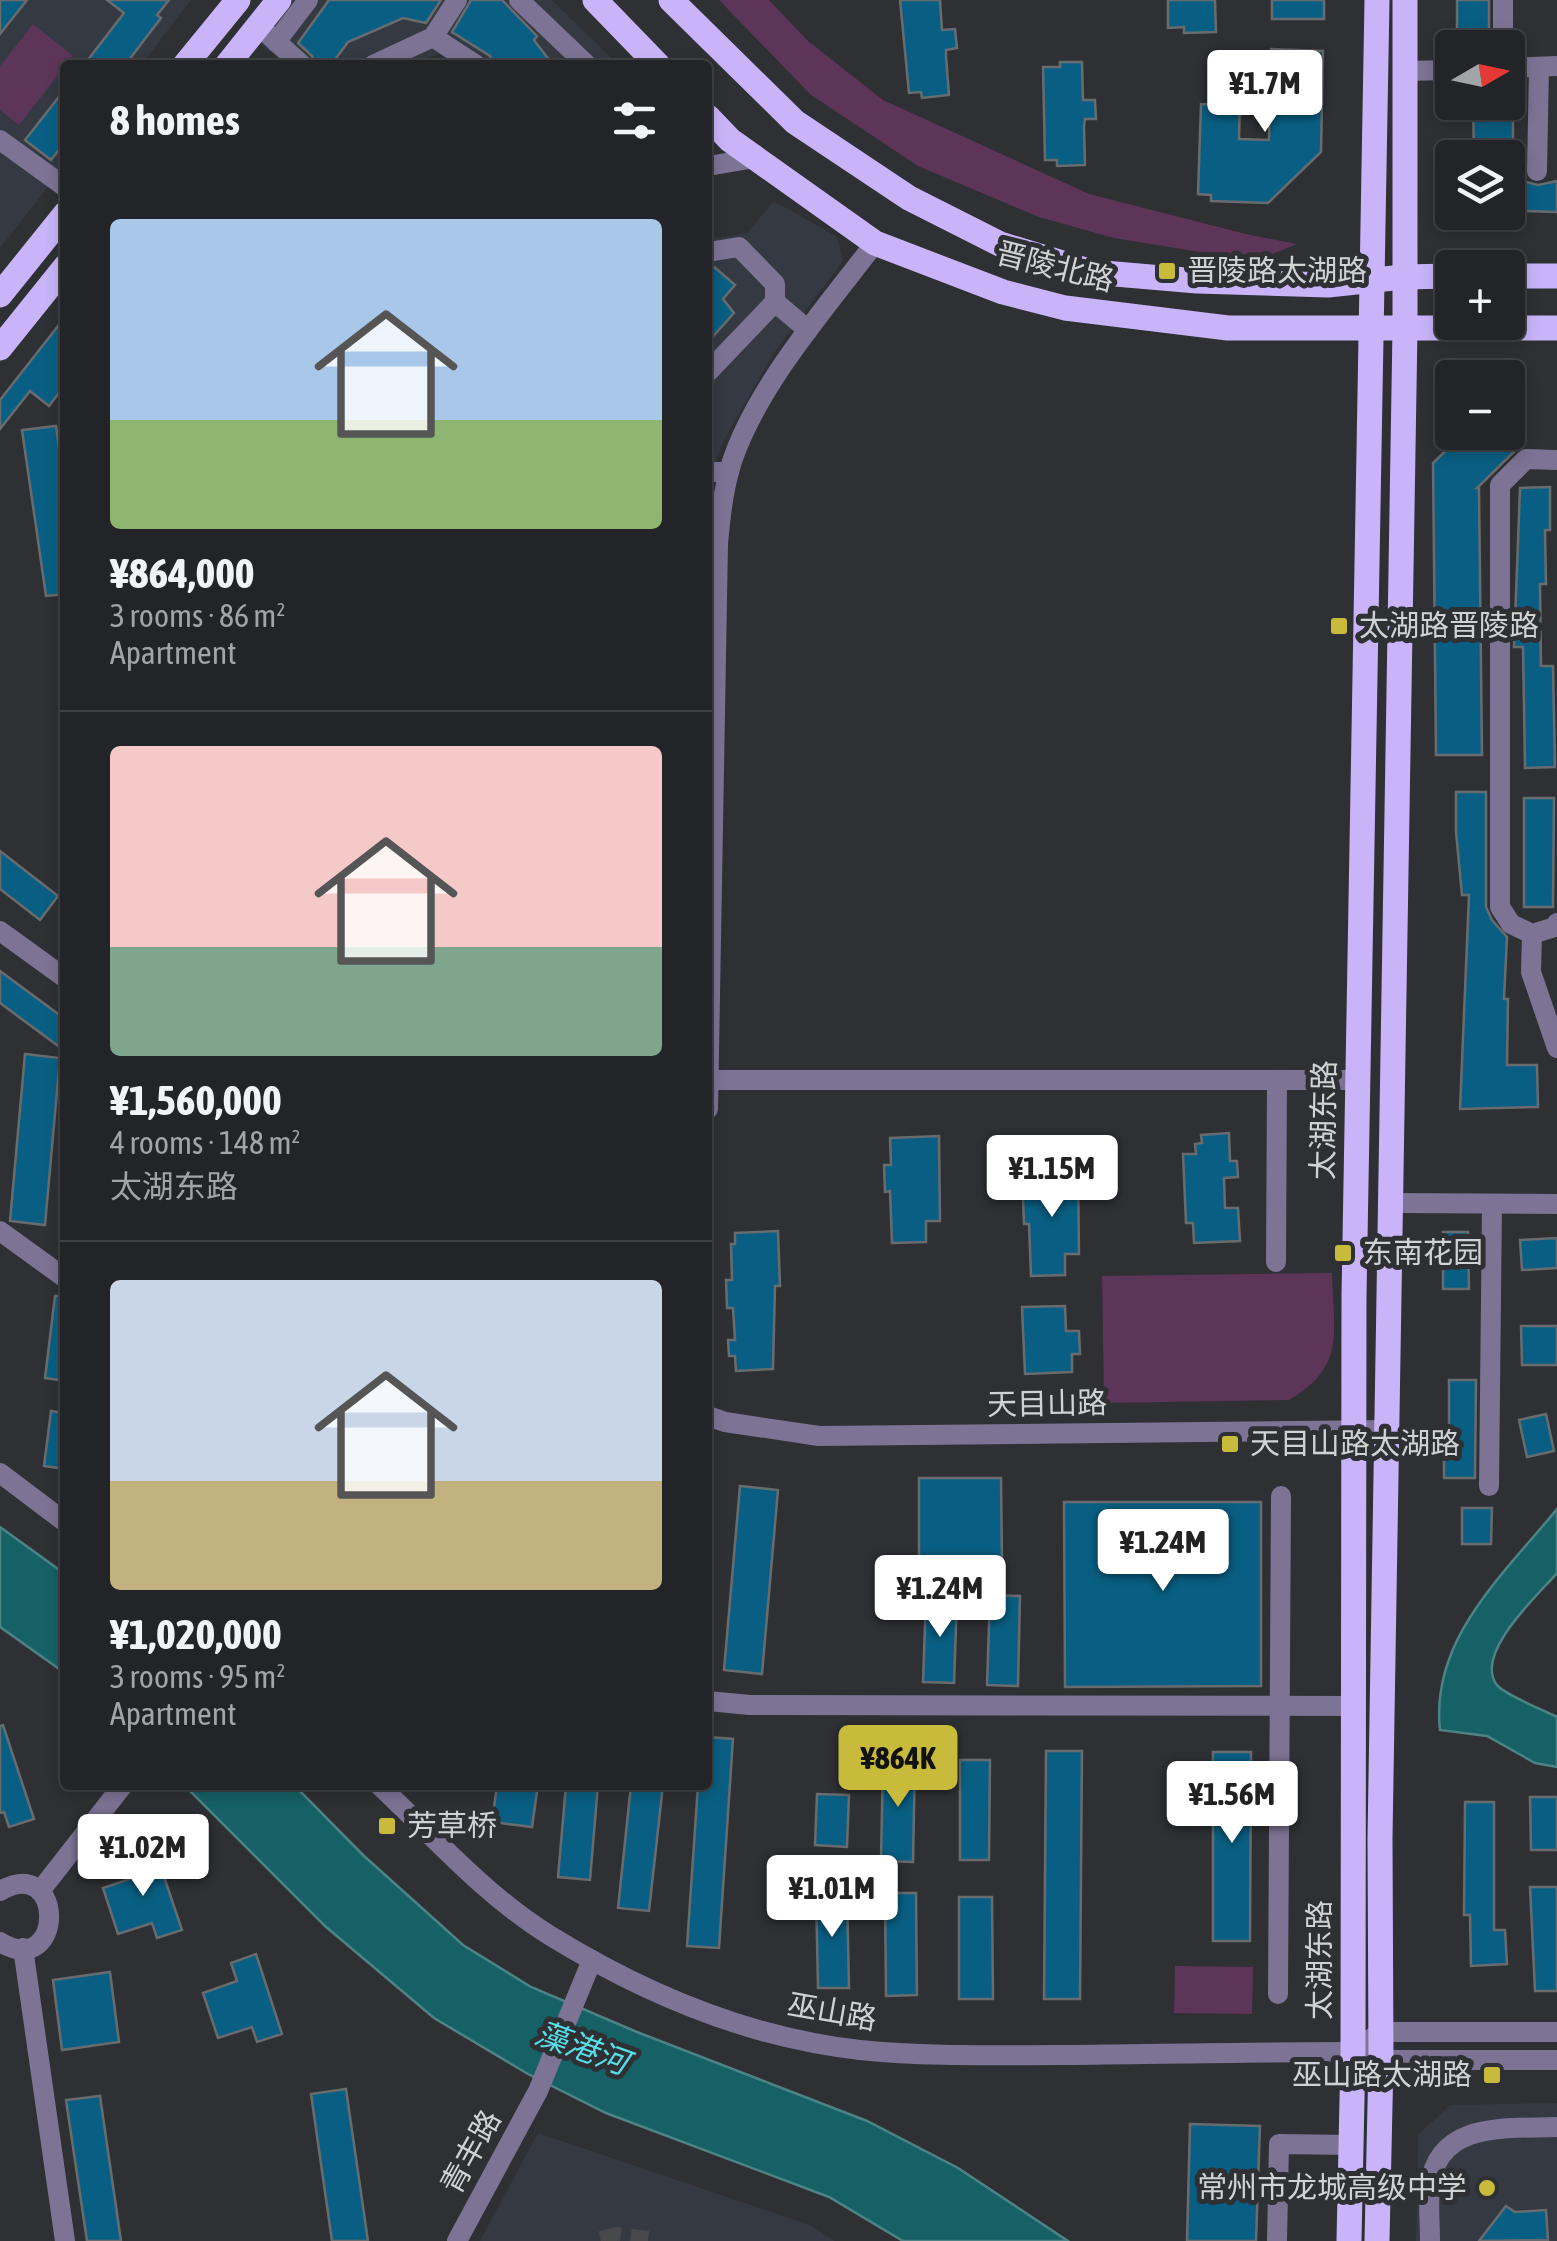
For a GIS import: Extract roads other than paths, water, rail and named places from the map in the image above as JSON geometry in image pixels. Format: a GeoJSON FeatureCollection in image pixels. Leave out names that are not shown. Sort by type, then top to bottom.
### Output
{"type":"FeatureCollection","features":[{"type":"Feature","properties":{"kind":"main road"},"geometry":{"type":"LineString","coordinates":[[189,60],[238,0]]}},
{"type":"Feature","properties":{"kind":"main road"},"geometry":{"type":"LineString","coordinates":[[234,60],[268,34],[279,0]]}},
{"type":"Feature","properties":{"kind":"main road"},"geometry":{"type":"LineString","coordinates":[[595,0],[653,60]]}},
{"type":"Feature","properties":{"kind":"main road","name":"晋陵北路"},"geometry":{"type":"LineString","coordinates":[[671,0],[795,122],[909,198],[1000,244],[1092,272],[1197,281],[1328,285],[1435,276]]}},
{"type":"Feature","properties":{"kind":"main road","name":"太湖东路"},"geometry":{"type":"LineString","coordinates":[[1349,2241],[1353,2052],[1352,1430],[1377,0]]}},
{"type":"Feature","properties":{"kind":"main road","name":"太湖东路"},"geometry":{"type":"LineString","coordinates":[[1377,2241],[1405,329],[1405,0]]}},
{"type":"Feature","properties":{"kind":"main road","name":"晋陵北路"},"geometry":{"type":"LineString","coordinates":[[712,120],[730,140],[875,243],[1003,292],[1065,308],[1228,328],[1557,328]]}},
{"type":"Feature","properties":{"kind":"main road"},"geometry":{"type":"LineString","coordinates":[[0,295],[60,220]]}},
{"type":"Feature","properties":{"kind":"main road"},"geometry":{"type":"LineString","coordinates":[[0,348],[60,273]]}},
{"type":"Feature","properties":{"kind":"main road"},"geometry":{"type":"LineString","coordinates":[[1525,276],[1557,276]]}},
{"type":"Feature","properties":{"kind":"street"},"geometry":{"type":"LineString","coordinates":[[297,60],[268,34],[308,0]]}},
{"type":"Feature","properties":{"kind":"street"},"geometry":{"type":"LineString","coordinates":[[384,60],[433,37],[458,0]]}},
{"type":"Feature","properties":{"kind":"street"},"geometry":{"type":"LineString","coordinates":[[519,0],[582,60]]}},
{"type":"Feature","properties":{"kind":"street"},"geometry":{"type":"LineString","coordinates":[[1503,30],[1504,0]]}},
{"type":"Feature","properties":{"kind":"street"},"geometry":{"type":"LineString","coordinates":[[433,37],[468,60]]}},
{"type":"Feature","properties":{"kind":"street"},"geometry":{"type":"LineString","coordinates":[[1537,171],[1548,67]]}},
{"type":"Feature","properties":{"kind":"street"},"geometry":{"type":"LineString","coordinates":[[1404,71],[1435,70]]}},
{"type":"Feature","properties":{"kind":"street"},"geometry":{"type":"LineString","coordinates":[[0,140],[60,183]]}},
{"type":"Feature","properties":{"kind":"street"},"geometry":{"type":"LineString","coordinates":[[712,165],[756,158]]}},
{"type":"Feature","properties":{"kind":"street"},"geometry":{"type":"LineString","coordinates":[[712,642],[713,526],[736,451],[784,362],[875,243]]}},
{"type":"Feature","properties":{"kind":"street"},"geometry":{"type":"LineString","coordinates":[[712,251],[740,247],[775,284],[775,302],[712,368]]}},
{"type":"Feature","properties":{"kind":"street"},"geometry":{"type":"LineString","coordinates":[[775,302],[808,330]]}},
{"type":"Feature","properties":{"kind":"street"},"geometry":{"type":"LineString","coordinates":[[1557,460],[1526,459],[1500,485],[1500,907],[1511,924],[1532,934],[1557,923]]}},
{"type":"Feature","properties":{"kind":"street"},"geometry":{"type":"LineString","coordinates":[[712,472],[729,472]]}},
{"type":"Feature","properties":{"kind":"street"},"geometry":{"type":"LineString","coordinates":[[0,931],[60,974]]}},
{"type":"Feature","properties":{"kind":"street"},"geometry":{"type":"LineString","coordinates":[[1532,934],[1532,972],[1557,1048]]}},
{"type":"Feature","properties":{"kind":"street"},"geometry":{"type":"LineString","coordinates":[[712,1080],[1358,1080]]}},
{"type":"Feature","properties":{"kind":"street"},"geometry":{"type":"LineString","coordinates":[[1276,1080],[1276,1262]]}},
{"type":"Feature","properties":{"kind":"street"},"geometry":{"type":"LineString","coordinates":[[1392,1203],[1557,1204]]}},
{"type":"Feature","properties":{"kind":"street"},"geometry":{"type":"LineString","coordinates":[[1489,1486],[1492,1204]]}},
{"type":"Feature","properties":{"kind":"street"},"geometry":{"type":"LineString","coordinates":[[0,1230],[60,1274]]}},
{"type":"Feature","properties":{"kind":"street","name":"天目山路"},"geometry":{"type":"LineString","coordinates":[[712,1417],[819,1436],[1388,1430]]}},
{"type":"Feature","properties":{"kind":"street"},"geometry":{"type":"LineString","coordinates":[[0,1473],[60,1518]]}},
{"type":"Feature","properties":{"kind":"street"},"geometry":{"type":"LineString","coordinates":[[1278,1994],[1280,1496]]}},
{"type":"Feature","properties":{"kind":"street"},"geometry":{"type":"LineString","coordinates":[[712,1701],[750,1705],[1354,1706]]}},
{"type":"Feature","properties":{"kind":"street"},"geometry":{"type":"LineString","coordinates":[[40,1892],[119,1790]]}},
{"type":"Feature","properties":{"kind":"street","name":"巫山路"},"geometry":{"type":"LineString","coordinates":[[384,1790],[496,1896],[547,1934],[635,1984],[704,2012],[764,2030],[857,2050],[939,2056],[1353,2052],[1381,2060],[1557,2060]]}},
{"type":"Feature","properties":{"kind":"street"},"geometry":{"type":"LineString","coordinates":[[0,1891],[19,1884],[40,1892],[52,1916],[49,1930],[40,1941],[15,1949],[0,1942]]}},
{"type":"Feature","properties":{"kind":"street"},"geometry":{"type":"LineString","coordinates":[[23,1948],[65,2241]]}},
{"type":"Feature","properties":{"kind":"street","name":"青丰路"},"geometry":{"type":"LineString","coordinates":[[457,2241],[538,2091],[592,1960]]}},
{"type":"Feature","properties":{"kind":"street"},"geometry":{"type":"LineString","coordinates":[[1353,2052],[1380,2032],[1557,2032]]}},
{"type":"Feature","properties":{"kind":"street"},"geometry":{"type":"LineString","coordinates":[[1430,2241],[1430,2184],[1438,2160],[1454,2142],[1479,2130],[1557,2127]]}},
{"type":"Feature","properties":{"kind":"street"},"geometry":{"type":"LineString","coordinates":[[1277,2241],[1279,2144],[1351,2145]]}},
{"type":"Feature","properties":{"kind":"water"},"geometry":{"type":"Polygon","coordinates":[[[1557,1509],[1557,1573],[1511,1625],[1494,1656],[1492,1671],[1500,1688],[1557,1717],[1557,1767],[1535,1763],[1487,1736],[1440,1730],[1440,1697],[1447,1666],[1475,1610],[1557,1509]]]}},
{"type":"Feature","properties":{"kind":"water"},"geometry":{"type":"Polygon","coordinates":[[[0,1527],[60,1570],[60,1669],[0,1627],[0,1527]]]}},
{"type":"Feature","properties":{"kind":"water","name":"藻港河"},"geometry":{"type":"Polygon","coordinates":[[[189,1790],[299,1790],[363,1855],[463,1945],[531,1987],[867,2121],[958,2168],[1068,2241],[903,2241],[829,2197],[606,2113],[528,2074],[434,2018],[325,1926],[189,1790]]]}},
{"type":"Feature","properties":{"kind":"tunnel"},"geometry":{"type":"LineString","coordinates":[[601,2241],[617,2237],[648,2241]]}},
{"type":"Feature","properties":{"kind":"place","name":"晋陵路太湖路"},"geometry":{"type":"Point","coordinates":[1167,271]}},
{"type":"Feature","properties":{"kind":"place","name":"太湖路晋陵路"},"geometry":{"type":"Point","coordinates":[1339,626]}},
{"type":"Feature","properties":{"kind":"place","name":"东南花园"},"geometry":{"type":"Point","coordinates":[1343,1253]}},
{"type":"Feature","properties":{"kind":"place","name":"天目山路太湖路"},"geometry":{"type":"Point","coordinates":[1230,1444]}},
{"type":"Feature","properties":{"kind":"place","name":"芳草桥"},"geometry":{"type":"Point","coordinates":[387,1826]}},
{"type":"Feature","properties":{"kind":"place","name":"巫山路太湖路"},"geometry":{"type":"Point","coordinates":[1492,2075]}},
{"type":"Feature","properties":{"kind":"place","name":"常州市龙城高级中学"},"geometry":{"type":"Point","coordinates":[1487,2188]}}]}
